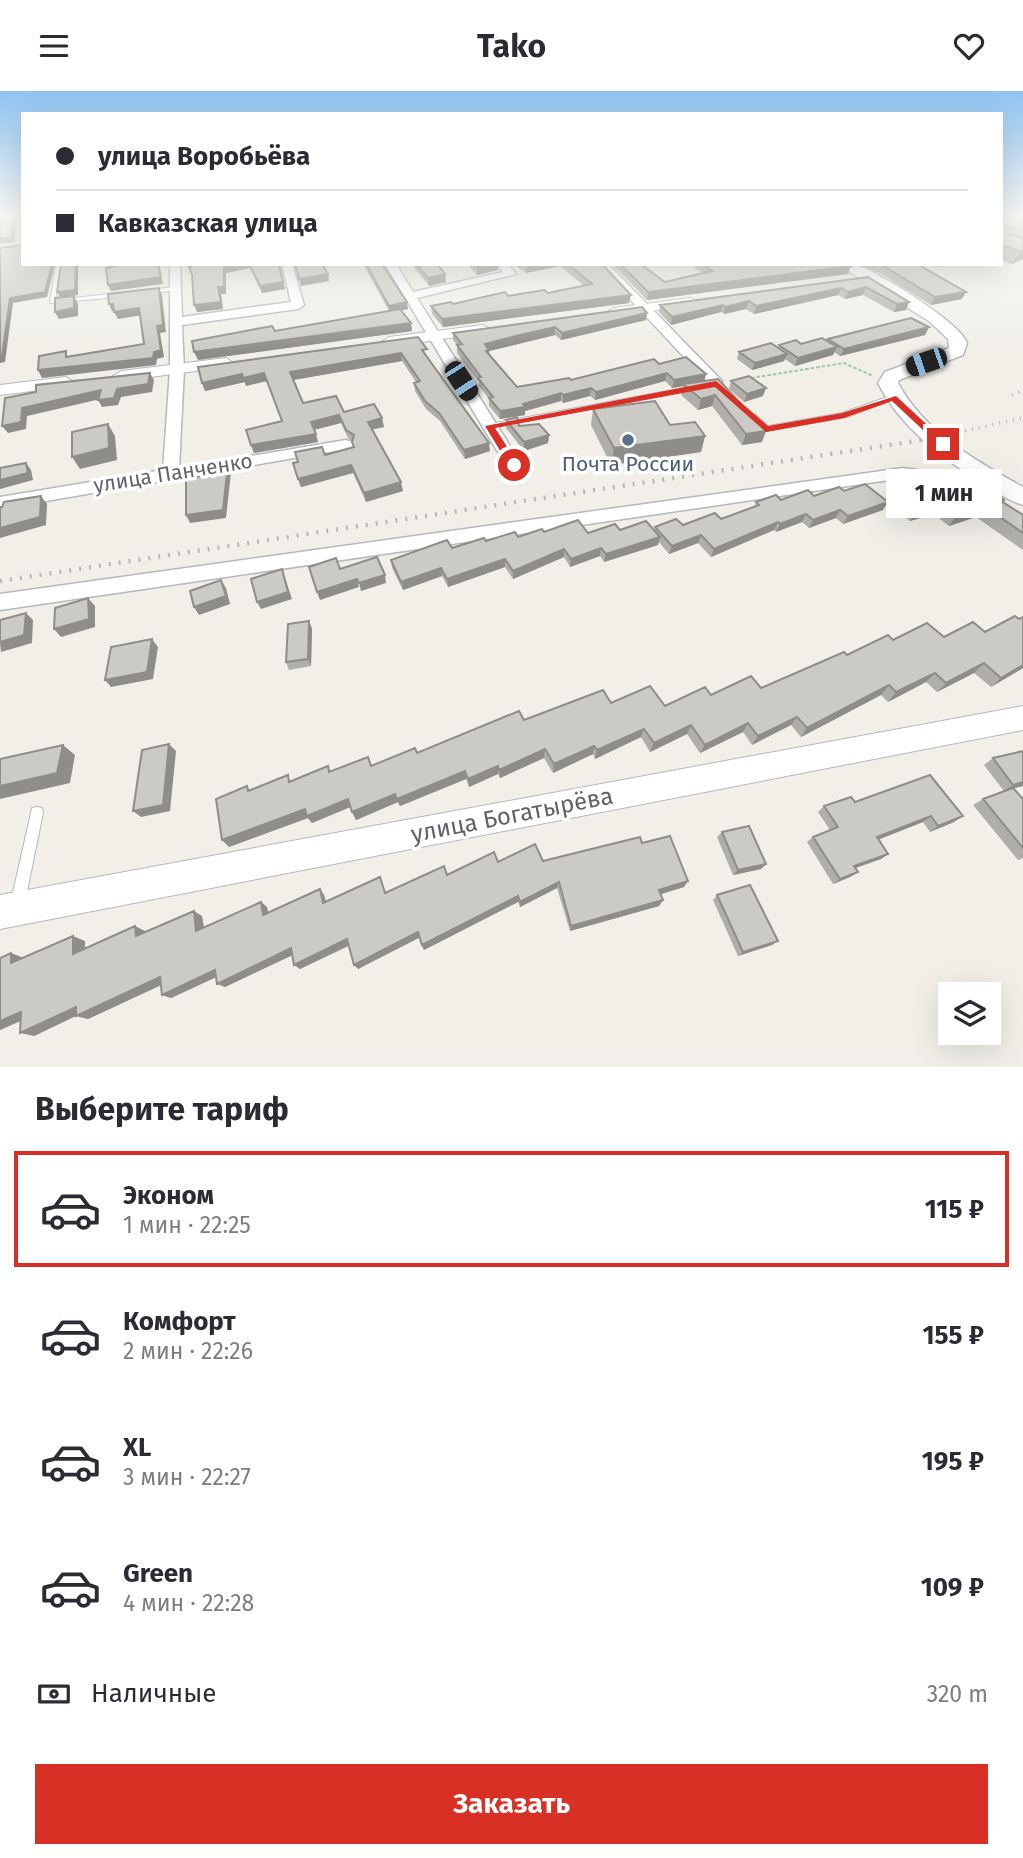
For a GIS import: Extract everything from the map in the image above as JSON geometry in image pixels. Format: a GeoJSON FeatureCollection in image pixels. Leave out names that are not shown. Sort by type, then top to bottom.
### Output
{"type":"FeatureCollection","features":[{"type":"Feature","properties":{"kind":"main road"},"geometry":{"type":"LineString","coordinates":[[841,273],[866,278],[936,319],[956,337],[959,343],[957,351],[892,376],[890,390],[926,430],[980,470],[1023,497]]}},
{"type":"Feature","properties":{"kind":"street"},"geometry":{"type":"LineString","coordinates":[[171,473],[177,370],[175,266]]}},
{"type":"Feature","properties":{"kind":"street"},"geometry":{"type":"LineString","coordinates":[[176,322],[298,305],[288,266]]}},
{"type":"Feature","properties":{"kind":"street"},"geometry":{"type":"LineString","coordinates":[[391,266],[514,465]]}},
{"type":"Feature","properties":{"kind":"street"},"geometry":{"type":"LineString","coordinates":[[408,297],[510,274],[504,266]]}},
{"type":"Feature","properties":{"kind":"street"},"geometry":{"type":"LineString","coordinates":[[604,266],[647,308],[721,389]]}},
{"type":"Feature","properties":{"kind":"street"},"geometry":{"type":"LineString","coordinates":[[593,315],[702,300]]}},
{"type":"Feature","properties":{"kind":"street"},"geometry":{"type":"LineString","coordinates":[[379,343],[499,327]]}},
{"type":"Feature","properties":{"kind":"street"},"geometry":{"type":"LineString","coordinates":[[109,377],[244,361]]}},
{"type":"Feature","properties":{"kind":"street"},"geometry":{"type":"LineString","coordinates":[[0,390],[82,381]]}},
{"type":"Feature","properties":{"kind":"street","name":"улица Панченко"},"geometry":{"type":"LineString","coordinates":[[0,503],[346,445]]}},
{"type":"Feature","properties":{"kind":"street"},"geometry":{"type":"LineString","coordinates":[[0,602],[903,473],[943,479],[980,470]]}},
{"type":"Feature","properties":{"kind":"street","name":"улица Богатырёва"},"geometry":{"type":"LineString","coordinates":[[8,910],[1023,718]]}},
{"type":"Feature","properties":{"kind":"lane"},"geometry":{"type":"LineString","coordinates":[[58,266],[52,302],[175,289]]}},
{"type":"Feature","properties":{"kind":"lane"},"geometry":{"type":"LineString","coordinates":[[490,426],[721,389]]}},
{"type":"Feature","properties":{"kind":"lane"},"geometry":{"type":"LineString","coordinates":[[746,411],[766,429],[844,415],[890,390]]}},
{"type":"Feature","properties":{"kind":"lane"},"geometry":{"type":"LineString","coordinates":[[8,910],[37,813]]}},
{"type":"Feature","properties":{"kind":"path"},"geometry":{"type":"LineString","coordinates":[[751,378],[844,363],[890,390]]}},
{"type":"Feature","properties":{"kind":"building"},"geometry":{"type":"Polygon","coordinates":[[[0,261],[21,261],[21,266],[52,266],[45,292],[10,298],[0,357],[0,261]]]}},
{"type":"Feature","properties":{"kind":"building"},"geometry":{"type":"Polygon","coordinates":[[[61,266],[76,266],[75,290],[57,292],[61,266]]]}},
{"type":"Feature","properties":{"kind":"building"},"geometry":{"type":"Polygon","coordinates":[[[158,266],[161,277],[108,285],[106,268],[158,266]]]}},
{"type":"Feature","properties":{"kind":"building"},"geometry":{"type":"Polygon","coordinates":[[[224,266],[224,287],[218,287],[221,302],[194,305],[191,267],[224,266]]]}},
{"type":"Feature","properties":{"kind":"building"},"geometry":{"type":"Polygon","coordinates":[[[250,266],[279,266],[283,282],[260,286],[250,266]]]}},
{"type":"Feature","properties":{"kind":"building"},"geometry":{"type":"Polygon","coordinates":[[[296,266],[323,266],[328,274],[299,279],[296,266]]]}},
{"type":"Feature","properties":{"kind":"building"},"geometry":{"type":"Polygon","coordinates":[[[367,266],[383,266],[407,302],[389,306],[367,266]]]}},
{"type":"Feature","properties":{"kind":"building"},"geometry":{"type":"Polygon","coordinates":[[[418,266],[439,266],[445,274],[428,278],[418,266]]]}},
{"type":"Feature","properties":{"kind":"building"},"geometry":{"type":"Polygon","coordinates":[[[570,266],[604,266],[631,295],[442,319],[431,306],[451,302],[453,304],[505,292],[508,296],[544,290],[548,293],[592,284],[570,266]]]}},
{"type":"Feature","properties":{"kind":"building"},"geometry":{"type":"Polygon","coordinates":[[[622,266],[643,266],[665,282],[712,271],[705,266],[851,266],[648,292],[622,266]]]}},
{"type":"Feature","properties":{"kind":"building"},"geometry":{"type":"Polygon","coordinates":[[[883,266],[920,266],[966,292],[935,297],[883,266]]]}},
{"type":"Feature","properties":{"kind":"building"},"geometry":{"type":"Polygon","coordinates":[[[868,277],[909,302],[897,304],[866,287],[848,292],[841,288],[756,306],[749,301],[725,307],[723,305],[672,317],[660,305],[868,277]]]}},
{"type":"Feature","properties":{"kind":"building"},"geometry":{"type":"Polygon","coordinates":[[[159,288],[163,325],[157,326],[161,350],[154,352],[153,358],[38,370],[39,356],[66,351],[66,357],[144,344],[139,308],[114,312],[113,304],[109,304],[108,294],[159,288]]]}},
{"type":"Feature","properties":{"kind":"building"},"geometry":{"type":"Polygon","coordinates":[[[74,296],[74,308],[55,312],[55,298],[74,296]]]}},
{"type":"Feature","properties":{"kind":"building"},"geometry":{"type":"Polygon","coordinates":[[[642,307],[647,313],[562,333],[555,327],[520,335],[485,344],[489,350],[486,351],[517,387],[569,378],[571,380],[654,359],[659,364],[686,357],[706,374],[674,380],[667,373],[596,392],[591,388],[563,395],[561,393],[523,404],[525,407],[500,411],[489,398],[493,397],[478,378],[481,377],[457,345],[462,344],[453,333],[642,307]]]}},
{"type":"Feature","properties":{"kind":"building"},"geometry":{"type":"Polygon","coordinates":[[[400,309],[411,323],[194,352],[192,341],[272,326],[275,331],[400,309]]]}},
{"type":"Feature","properties":{"kind":"building"},"geometry":{"type":"Polygon","coordinates":[[[911,318],[929,327],[844,349],[828,339],[911,318]]]}},
{"type":"Feature","properties":{"kind":"building"},"geometry":{"type":"Polygon","coordinates":[[[418,337],[427,349],[422,350],[489,443],[464,450],[439,413],[425,401],[414,383],[420,381],[401,353],[290,372],[303,403],[336,396],[344,412],[374,404],[382,418],[368,422],[401,482],[364,493],[351,465],[298,479],[293,463],[298,462],[295,452],[322,447],[325,455],[354,447],[354,435],[346,430],[339,415],[311,422],[316,434],[251,445],[246,430],[282,421],[264,373],[243,378],[242,374],[202,383],[198,367],[418,337]]]}},
{"type":"Feature","properties":{"kind":"building"},"geometry":{"type":"Polygon","coordinates":[[[822,338],[837,347],[798,358],[779,345],[796,340],[801,344],[822,338]]]}},
{"type":"Feature","properties":{"kind":"building"},"geometry":{"type":"Polygon","coordinates":[[[771,343],[787,354],[755,363],[739,352],[771,343]]]}},
{"type":"Feature","properties":{"kind":"building"},"geometry":{"type":"Polygon","coordinates":[[[150,373],[148,384],[117,389],[114,398],[98,400],[101,390],[22,408],[21,422],[2,426],[5,398],[36,392],[36,385],[150,373]]]}},
{"type":"Feature","properties":{"kind":"building"},"geometry":{"type":"Polygon","coordinates":[[[749,376],[766,388],[747,394],[731,381],[749,376]]]}},
{"type":"Feature","properties":{"kind":"building"},"geometry":{"type":"Polygon","coordinates":[[[718,379],[766,431],[746,434],[715,395],[701,399],[683,384],[718,379]]]}},
{"type":"Feature","properties":{"kind":"building"},"geometry":{"type":"Polygon","coordinates":[[[655,401],[670,425],[695,422],[705,436],[614,448],[593,409],[655,401]]]}},
{"type":"Feature","properties":{"kind":"building"},"geometry":{"type":"Polygon","coordinates":[[[517,417],[519,426],[539,424],[549,435],[524,442],[506,420],[517,417]]]}},
{"type":"Feature","properties":{"kind":"building"},"geometry":{"type":"Polygon","coordinates":[[[108,424],[109,448],[72,457],[72,432],[108,424]]]}},
{"type":"Feature","properties":{"kind":"building"},"geometry":{"type":"Polygon","coordinates":[[[26,463],[28,473],[0,480],[0,468],[26,463]]]}},
{"type":"Feature","properties":{"kind":"building"},"geometry":{"type":"Polygon","coordinates":[[[228,464],[223,510],[186,515],[186,479],[207,475],[208,467],[228,464]]]}},
{"type":"Feature","properties":{"kind":"building"},"geometry":{"type":"Polygon","coordinates":[[[922,473],[947,492],[980,482],[1004,500],[1001,501],[1023,515],[1023,533],[984,506],[956,516],[941,504],[917,511],[896,492],[912,487],[917,491],[923,489],[915,482],[922,473]]]}},
{"type":"Feature","properties":{"kind":"building"},"geometry":{"type":"Polygon","coordinates":[[[865,484],[888,502],[848,516],[840,510],[813,520],[806,514],[780,524],[778,522],[714,549],[701,535],[672,546],[655,527],[676,519],[683,525],[715,513],[721,519],[759,505],[756,502],[776,495],[781,500],[808,490],[814,496],[839,487],[844,491],[865,484]]]}},
{"type":"Feature","properties":{"kind":"building"},"geometry":{"type":"Polygon","coordinates":[[[41,496],[40,517],[0,528],[0,507],[4,502],[41,496]]]}},
{"type":"Feature","properties":{"kind":"building"},"geometry":{"type":"Polygon","coordinates":[[[578,520],[588,533],[615,524],[620,530],[646,521],[660,537],[606,554],[601,548],[571,559],[564,549],[513,571],[505,559],[447,579],[441,568],[401,582],[391,560],[447,540],[452,548],[515,532],[518,537],[542,529],[544,532],[578,520]]]}},
{"type":"Feature","properties":{"kind":"building"},"geometry":{"type":"Polygon","coordinates":[[[377,557],[385,575],[359,583],[357,579],[317,592],[309,567],[336,558],[340,569],[377,557]]]}},
{"type":"Feature","properties":{"kind":"building"},"geometry":{"type":"Polygon","coordinates":[[[282,569],[288,592],[257,602],[251,579],[282,569]]]}},
{"type":"Feature","properties":{"kind":"building"},"geometry":{"type":"Polygon","coordinates":[[[221,580],[226,596],[194,607],[190,591],[221,580]]]}},
{"type":"Feature","properties":{"kind":"building"},"geometry":{"type":"Polygon","coordinates":[[[88,598],[89,619],[54,629],[55,608],[88,598]]]}},
{"type":"Feature","properties":{"kind":"building"},"geometry":{"type":"Polygon","coordinates":[[[26,613],[24,635],[0,642],[0,620],[26,613]]]}},
{"type":"Feature","properties":{"kind":"building"},"geometry":{"type":"Polygon","coordinates":[[[1015,616],[1019,619],[1023,617],[1023,665],[1001,678],[984,663],[946,683],[935,673],[896,692],[889,685],[807,728],[797,717],[758,736],[748,723],[705,745],[691,725],[654,743],[644,729],[597,750],[594,746],[554,764],[545,749],[499,770],[498,766],[468,779],[465,771],[397,799],[395,794],[352,812],[348,799],[307,816],[305,809],[222,840],[216,799],[247,786],[248,791],[288,775],[289,782],[328,766],[329,772],[368,757],[371,766],[415,748],[417,753],[519,711],[524,720],[603,690],[611,703],[650,686],[665,706],[705,687],[711,695],[751,676],[761,688],[844,652],[847,655],[888,635],[893,640],[927,623],[944,637],[973,622],[985,632],[1015,616]]]}},
{"type":"Feature","properties":{"kind":"building"},"geometry":{"type":"Polygon","coordinates":[[[309,621],[308,659],[286,662],[288,624],[309,621]]]}},
{"type":"Feature","properties":{"kind":"building"},"geometry":{"type":"Polygon","coordinates":[[[152,639],[147,672],[105,680],[111,647],[152,639]]]}},
{"type":"Feature","properties":{"kind":"building"},"geometry":{"type":"Polygon","coordinates":[[[169,744],[163,805],[133,811],[142,750],[169,744]]]}},
{"type":"Feature","properties":{"kind":"building"},"geometry":{"type":"Polygon","coordinates":[[[63,745],[57,773],[0,786],[0,759],[63,745]]]}},
{"type":"Feature","properties":{"kind":"building"},"geometry":{"type":"Polygon","coordinates":[[[1023,751],[1023,782],[1013,785],[993,758],[1023,751]]]}},
{"type":"Feature","properties":{"kind":"building"},"geometry":{"type":"Polygon","coordinates":[[[930,775],[963,816],[938,826],[931,816],[877,837],[888,854],[854,866],[858,872],[840,879],[813,837],[838,827],[824,806],[851,797],[855,802],[930,775]]]}},
{"type":"Feature","properties":{"kind":"building"},"geometry":{"type":"Polygon","coordinates":[[[1013,788],[1023,799],[1023,848],[983,799],[1013,788]]]}},
{"type":"Feature","properties":{"kind":"building"},"geometry":{"type":"Polygon","coordinates":[[[749,826],[766,864],[738,870],[722,832],[749,826]]]}},
{"type":"Feature","properties":{"kind":"building"},"geometry":{"type":"Polygon","coordinates":[[[670,836],[688,881],[659,890],[663,900],[571,926],[559,882],[520,902],[518,896],[422,945],[418,932],[354,965],[347,939],[294,965],[291,948],[217,984],[215,970],[162,995],[160,977],[76,1016],[76,1007],[20,1033],[21,1012],[0,1021],[0,958],[11,953],[11,963],[73,936],[73,954],[135,926],[136,936],[194,911],[196,931],[261,902],[263,915],[320,889],[323,903],[380,877],[385,893],[444,866],[447,875],[494,852],[498,862],[535,844],[543,861],[640,837],[642,843],[670,836]]]}},
{"type":"Feature","properties":{"kind":"building"},"geometry":{"type":"Polygon","coordinates":[[[750,885],[778,941],[743,952],[717,895],[750,885]]]}},
{"type":"Feature","properties":{"kind":"railway"},"geometry":{"type":"LineString","coordinates":[[1012,395],[1023,390]]}},
{"type":"Feature","properties":{"kind":"railway"},"geometry":{"type":"LineString","coordinates":[[929,439],[1023,418]]}},
{"type":"Feature","properties":{"kind":"railway"},"geometry":{"type":"LineString","coordinates":[[929,439],[935,438]]}},
{"type":"Feature","properties":{"kind":"railway"},"geometry":{"type":"LineString","coordinates":[[0,581],[929,439]]}},
{"type":"Feature","properties":{"kind":"railway"},"geometry":{"type":"LineString","coordinates":[[924,440],[929,439]]}},
{"type":"Feature","properties":{"kind":"place","name":"Почта России"},"geometry":{"type":"Point","coordinates":[628,440]}},
{"type":"Feature","properties":{"kind":"route"},"geometry":{"type":"LineString","coordinates":[[514,465],[490,426],[716,384],[766,429],[844,415],[893,398],[943,444]]}}]}
